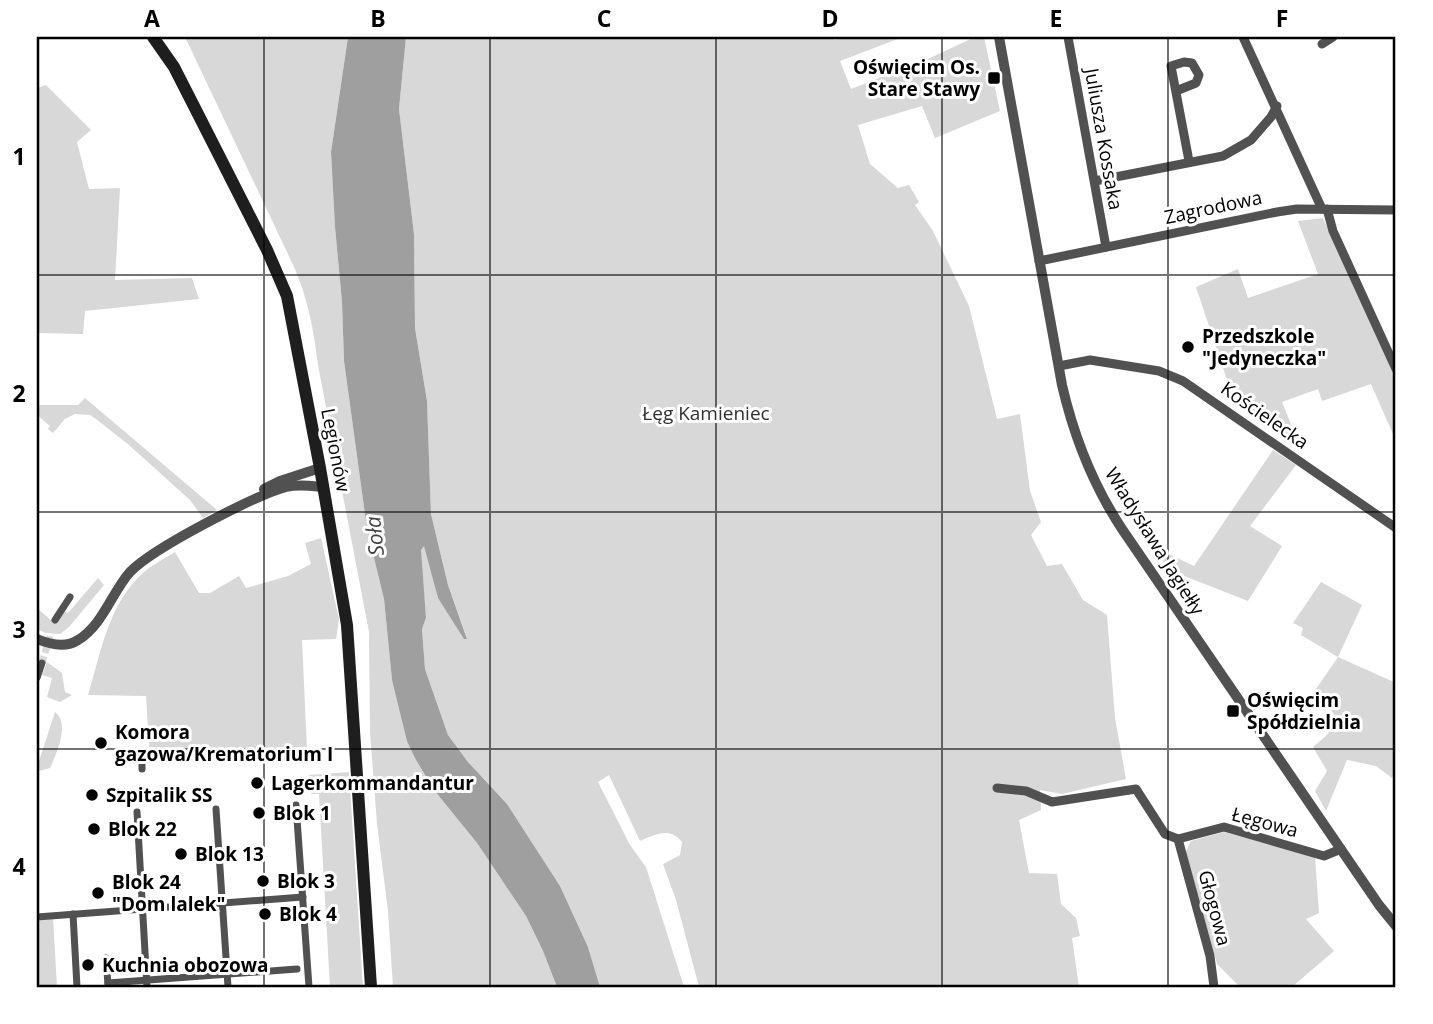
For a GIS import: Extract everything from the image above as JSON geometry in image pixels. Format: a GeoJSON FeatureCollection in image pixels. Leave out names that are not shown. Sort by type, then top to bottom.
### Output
{"type":"FeatureCollection","features":[{"type":"Feature","properties":{"kind":"main road","name":"Legionów"},"geometry":{"type":"LineString","coordinates":[[153,37],[174,67],[200,116],[287,296],[324,487],[347,625],[370,987]]}},
{"type":"Feature","properties":{"kind":"street","name":"Władysława Jagiełły"},"geometry":{"type":"LineString","coordinates":[[999,37],[1059,366],[1068,409],[1081,449],[1106,504],[1379,905],[1396,926]]}},
{"type":"Feature","properties":{"kind":"street","name":"Juliusza Kossaka"},"geometry":{"type":"LineString","coordinates":[[1068,37],[1106,247]]}},
{"type":"Feature","properties":{"kind":"street"},"geometry":{"type":"LineString","coordinates":[[1243,37],[1325,209],[1396,369]]}},
{"type":"Feature","properties":{"kind":"street"},"geometry":{"type":"LineString","coordinates":[[1322,44],[1333,37]]}},
{"type":"Feature","properties":{"kind":"street"},"geometry":{"type":"LineString","coordinates":[[1176,91],[1189,161]]}},
{"type":"Feature","properties":{"kind":"street"},"geometry":{"type":"LineString","coordinates":[[1095,181],[1223,156],[1251,140],[1277,106]]}},
{"type":"Feature","properties":{"kind":"street","name":"Zagrodowa"},"geometry":{"type":"LineString","coordinates":[[1039,261],[1277,212],[1325,209],[1396,210]]}},
{"type":"Feature","properties":{"kind":"street","name":"Kościelecka"},"geometry":{"type":"LineString","coordinates":[[1059,366],[1090,360],[1159,371],[1184,381],[1396,528]]}},
{"type":"Feature","properties":{"kind":"street"},"geometry":{"type":"LineString","coordinates":[[37,639],[53,644],[79,640],[92,628],[124,580],[156,552],[280,481],[320,468]]}},
{"type":"Feature","properties":{"kind":"street"},"geometry":{"type":"LineString","coordinates":[[226,514],[288,487],[324,487]]}},
{"type":"Feature","properties":{"kind":"street"},"geometry":{"type":"LineString","coordinates":[[55,620],[70,597]]}},
{"type":"Feature","properties":{"kind":"street"},"geometry":{"type":"LineString","coordinates":[[37,678],[42,663]]}},
{"type":"Feature","properties":{"kind":"street"},"geometry":{"type":"LineString","coordinates":[[997,788],[1026,791],[1052,802],[1136,789],[1165,834],[1178,839]]}},
{"type":"Feature","properties":{"kind":"street"},"geometry":{"type":"LineString","coordinates":[[296,805],[309,987]]}},
{"type":"Feature","properties":{"kind":"street"},"geometry":{"type":"LineString","coordinates":[[215,809],[228,987]]}},
{"type":"Feature","properties":{"kind":"street"},"geometry":{"type":"LineString","coordinates":[[137,812],[147,984]]}},
{"type":"Feature","properties":{"kind":"street","name":"Łęgowa"},"geometry":{"type":"LineString","coordinates":[[1178,839],[1224,827],[1324,856],[1341,849]]}},
{"type":"Feature","properties":{"kind":"street","name":"Głogowa"},"geometry":{"type":"LineString","coordinates":[[1178,839],[1210,956],[1214,987]]}},
{"type":"Feature","properties":{"kind":"street"},"geometry":{"type":"LineString","coordinates":[[37,917],[303,897]]}},
{"type":"Feature","properties":{"kind":"street"},"geometry":{"type":"LineString","coordinates":[[73,914],[76,987]]}},
{"type":"Feature","properties":{"kind":"street"},"geometry":{"type":"LineString","coordinates":[[106,958],[108,985],[147,984],[297,969]]}},
{"type":"Feature","properties":{"kind":"green space"},"geometry":{"type":"Polygon","coordinates":[[[185,37],[348,37],[331,152],[344,361],[367,529],[384,599],[392,680],[416,760],[434,790],[477,843],[526,916],[557,987],[393,987],[370,732],[369,632],[310,316],[295,269],[185,37]]]}},
{"type":"Feature","properties":{"kind":"green space","name":"Łęg Kamieniec"},"geometry":{"type":"Polygon","coordinates":[[[406,37],[833,37],[835,40],[841,37],[903,37],[840,61],[851,89],[975,37],[984,37],[1000,111],[935,138],[922,106],[858,125],[870,164],[898,188],[909,185],[919,202],[915,205],[933,231],[969,306],[997,419],[1020,414],[1030,491],[1041,522],[1031,535],[1047,566],[1062,564],[1083,600],[1107,615],[1115,718],[1126,779],[1062,794],[1040,790],[1041,810],[1019,820],[1029,873],[1057,874],[1061,904],[1076,918],[1080,936],[1072,938],[1079,987],[699,987],[676,900],[663,864],[680,855],[682,842],[668,833],[640,841],[609,775],[598,782],[630,845],[646,867],[684,987],[600,987],[588,947],[560,886],[507,804],[468,762],[448,735],[425,669],[422,629],[426,618],[420,549],[425,545],[438,598],[467,638],[448,585],[431,514],[427,401],[415,328],[414,234],[399,109],[406,37]]]}},
{"type":"Feature","properties":{"kind":"green space"},"geometry":{"type":"Polygon","coordinates":[[[46,85],[91,130],[77,142],[89,189],[120,188],[115,280],[192,278],[199,299],[85,311],[83,334],[37,333],[37,88],[46,85]]]}},
{"type":"Feature","properties":{"kind":"green space"},"geometry":{"type":"Polygon","coordinates":[[[1323,218],[1396,378],[1396,441],[1371,384],[1322,401],[1318,389],[1282,402],[1300,447],[1235,404],[1196,287],[1238,269],[1248,298],[1318,274],[1298,221],[1323,218]]]}},
{"type":"Feature","properties":{"kind":"green space"},"geometry":{"type":"Polygon","coordinates":[[[85,398],[217,510],[203,518],[190,500],[129,445],[90,415],[75,414],[65,419],[53,433],[48,429],[50,426],[37,415],[37,405],[78,405],[85,398]]]}},
{"type":"Feature","properties":{"kind":"green space"},"geometry":{"type":"Polygon","coordinates":[[[1273,450],[1296,465],[1250,526],[1282,546],[1248,601],[1169,570],[1154,547],[1194,566],[1273,450]]]}},
{"type":"Feature","properties":{"kind":"green space"},"geometry":{"type":"Polygon","coordinates":[[[321,538],[339,619],[336,639],[302,640],[307,749],[305,755],[163,763],[162,760],[150,759],[146,696],[88,695],[107,630],[121,599],[150,567],[175,552],[199,593],[210,593],[239,576],[246,588],[288,576],[311,564],[305,543],[321,538]]]}},
{"type":"Feature","properties":{"kind":"green space"},"geometry":{"type":"Polygon","coordinates":[[[98,578],[104,585],[69,627],[60,634],[37,629],[37,608],[53,622],[63,610],[68,613],[98,578]]]}},
{"type":"Feature","properties":{"kind":"green space"},"geometry":{"type":"Polygon","coordinates":[[[1321,582],[1362,605],[1338,657],[1301,635],[1303,628],[1293,623],[1321,582]]]}},
{"type":"Feature","properties":{"kind":"green space"},"geometry":{"type":"Polygon","coordinates":[[[1338,657],[1396,683],[1396,772],[1392,778],[1376,766],[1347,760],[1326,811],[1315,791],[1327,771],[1313,747],[1338,720],[1316,689],[1338,657]]]}},
{"type":"Feature","properties":{"kind":"green space"},"geometry":{"type":"Polygon","coordinates":[[[47,662],[62,673],[65,692],[72,695],[60,702],[47,697],[52,678],[42,675],[47,662]]]}},
{"type":"Feature","properties":{"kind":"green space"},"geometry":{"type":"Polygon","coordinates":[[[55,712],[62,723],[59,747],[50,768],[39,771],[37,761],[55,712]]]}},
{"type":"Feature","properties":{"kind":"green space"},"geometry":{"type":"Polygon","coordinates":[[[349,772],[363,987],[330,987],[319,794],[311,794],[309,775],[349,772]]]}},
{"type":"Feature","properties":{"kind":"green space"},"geometry":{"type":"Polygon","coordinates":[[[1224,832],[1315,857],[1319,913],[1306,919],[1334,951],[1292,987],[1240,987],[1217,964],[1185,853],[1191,841],[1224,832]]]}},
{"type":"Feature","properties":{"kind":"green space"},"geometry":{"type":"Polygon","coordinates":[[[53,918],[57,987],[37,987],[37,920],[53,918]]]}},
{"type":"Feature","properties":{"kind":"water","name":"Soła"},"geometry":{"type":"Polygon","coordinates":[[[348,37],[406,37],[399,109],[414,234],[415,328],[427,401],[431,514],[448,585],[467,639],[464,639],[438,598],[424,546],[421,550],[426,618],[422,629],[425,669],[448,735],[468,762],[507,804],[560,886],[588,947],[600,987],[557,987],[526,916],[477,843],[434,790],[407,741],[392,680],[384,599],[367,529],[344,361],[331,152],[348,37]]]}},
{"type":"Feature","properties":{"kind":"tunnel"},"geometry":{"type":"LineString","coordinates":[[42,663],[55,620]]}},
{"type":"Feature","properties":{"kind":"place","name":"Oświęcim Os. Stare Stawy"},"geometry":{"type":"Point","coordinates":[994,78]}},
{"type":"Feature","properties":{"kind":"place","name":"Przedszkole \"Jedyneczka\""},"geometry":{"type":"Point","coordinates":[1188,347]}},
{"type":"Feature","properties":{"kind":"place","name":"Oświęcim Spółdzielnia"},"geometry":{"type":"Point","coordinates":[1233,711]}},
{"type":"Feature","properties":{"kind":"place","name":"Komora gazowa/Krematorium I"},"geometry":{"type":"Point","coordinates":[101,743]}},
{"type":"Feature","properties":{"kind":"place","name":"Lagerkommandantur"},"geometry":{"type":"Point","coordinates":[257,783]}},
{"type":"Feature","properties":{"kind":"place","name":"Szpitalik SS"},"geometry":{"type":"Point","coordinates":[92,795]}},
{"type":"Feature","properties":{"kind":"place","name":"Blok 1"},"geometry":{"type":"Point","coordinates":[259,813]}},
{"type":"Feature","properties":{"kind":"place","name":"Blok 22"},"geometry":{"type":"Point","coordinates":[94,829]}},
{"type":"Feature","properties":{"kind":"place","name":"Blok 13"},"geometry":{"type":"Point","coordinates":[181,854]}},
{"type":"Feature","properties":{"kind":"place","name":"Blok 3"},"geometry":{"type":"Point","coordinates":[263,881]}},
{"type":"Feature","properties":{"kind":"place","name":"Blok 24 \"Dom lalek\""},"geometry":{"type":"Point","coordinates":[98,893]}},
{"type":"Feature","properties":{"kind":"place","name":"Blok 4"},"geometry":{"type":"Point","coordinates":[265,914]}},
{"type":"Feature","properties":{"kind":"place","name":"Kuchnia obozowa"},"geometry":{"type":"Point","coordinates":[88,965]}}]}
